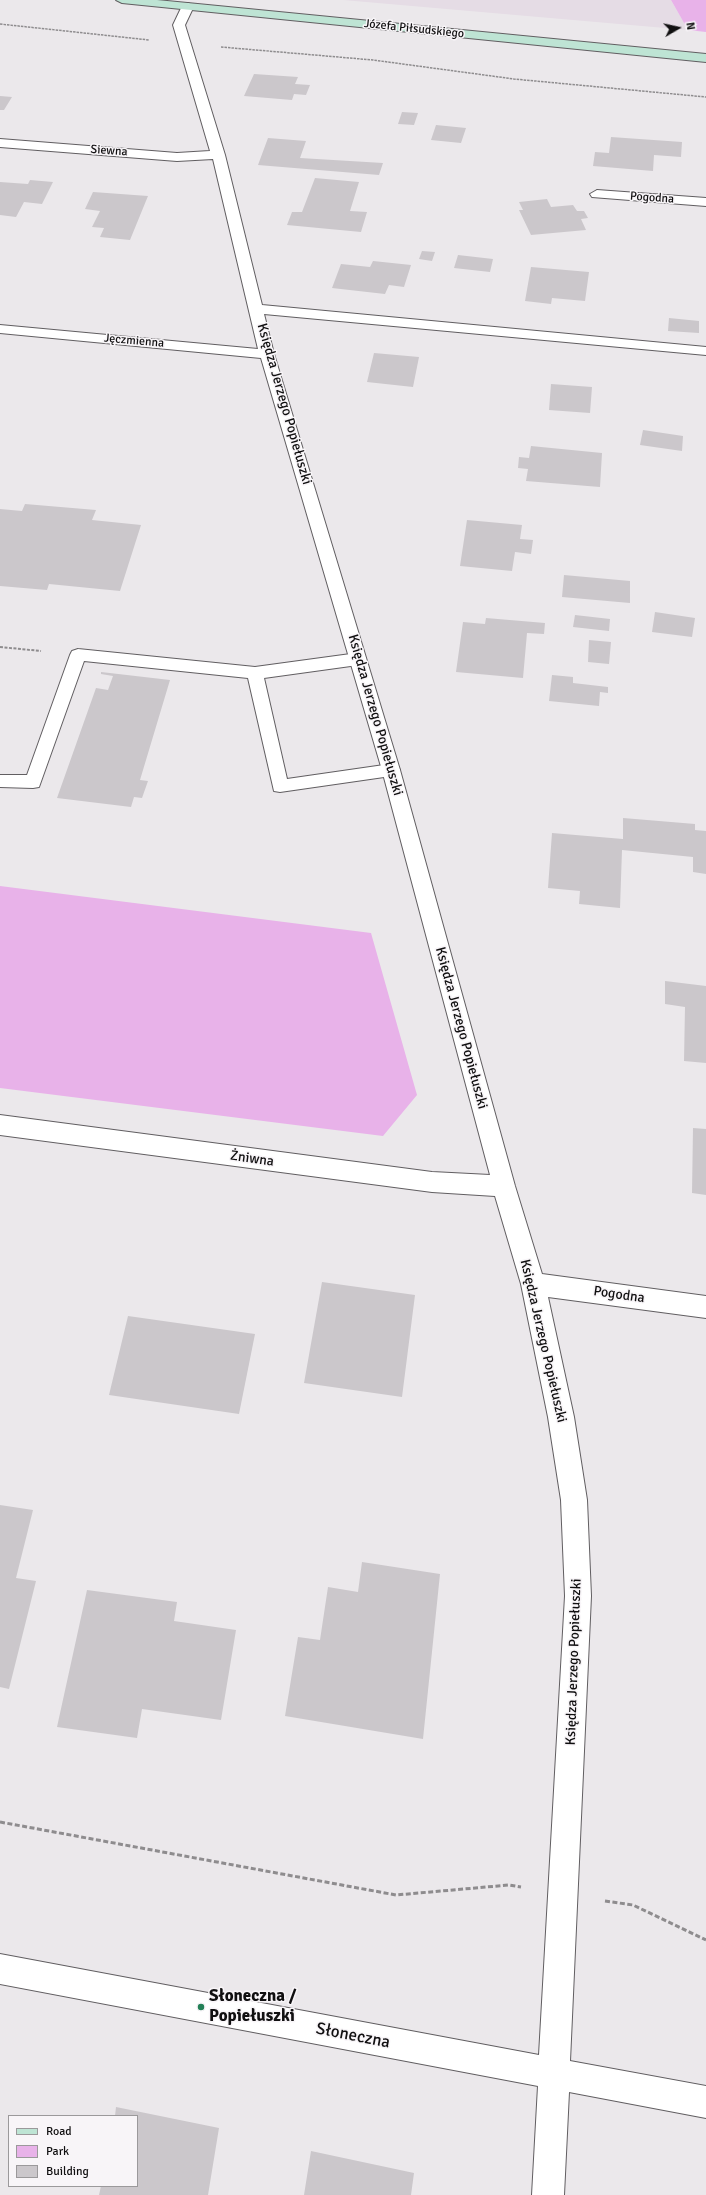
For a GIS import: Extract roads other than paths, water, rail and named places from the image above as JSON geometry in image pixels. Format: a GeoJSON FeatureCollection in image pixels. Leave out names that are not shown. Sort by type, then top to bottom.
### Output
{"type":"FeatureCollection","features":[{"type":"Feature","properties":{"kind":"main road","name":"Józefa Piłsudskiego"},"geometry":{"type":"LineString","coordinates":[[122,0],[706,58]]}},
{"type":"Feature","properties":{"kind":"street","name":"Księdza Jerzego Popiełuszki"},"geometry":{"type":"LineString","coordinates":[[188,6],[179,25],[218,155],[267,354],[391,770],[504,1186],[533,1284],[558,1402],[574,1500],[578,1596],[548,2195]]}},
{"type":"Feature","properties":{"kind":"street","name":"Siewna"},"geometry":{"type":"LineString","coordinates":[[0,143],[177,157],[218,155]]}},
{"type":"Feature","properties":{"kind":"street","name":"Pogodna"},"geometry":{"type":"LineString","coordinates":[[597,194],[706,202]]}},
{"type":"Feature","properties":{"kind":"street"},"geometry":{"type":"LineString","coordinates":[[257,309],[706,351]]}},
{"type":"Feature","properties":{"kind":"street","name":"Jęczmienna"},"geometry":{"type":"LineString","coordinates":[[0,328],[267,354]]}},
{"type":"Feature","properties":{"kind":"street","name":"Żniwna"},"geometry":{"type":"LineString","coordinates":[[0,1126],[432,1182],[504,1186]]}},
{"type":"Feature","properties":{"kind":"street","name":"Pogodna"},"geometry":{"type":"LineString","coordinates":[[533,1284],[706,1307]]}},
{"type":"Feature","properties":{"kind":"street","name":"Słoneczna"},"geometry":{"type":"LineString","coordinates":[[0,1968],[555,2075],[706,2102]]}},
{"type":"Feature","properties":{"kind":"lane"},"geometry":{"type":"LineString","coordinates":[[0,781],[33,782],[78,655],[255,673],[358,659]]}},
{"type":"Feature","properties":{"kind":"lane"},"geometry":{"type":"LineString","coordinates":[[255,673],[280,786],[391,770]]}},
{"type":"Feature","properties":{"kind":"place","name":"Słoneczna / Popiełuszki"},"geometry":{"type":"Point","coordinates":[201,2007]}}]}
